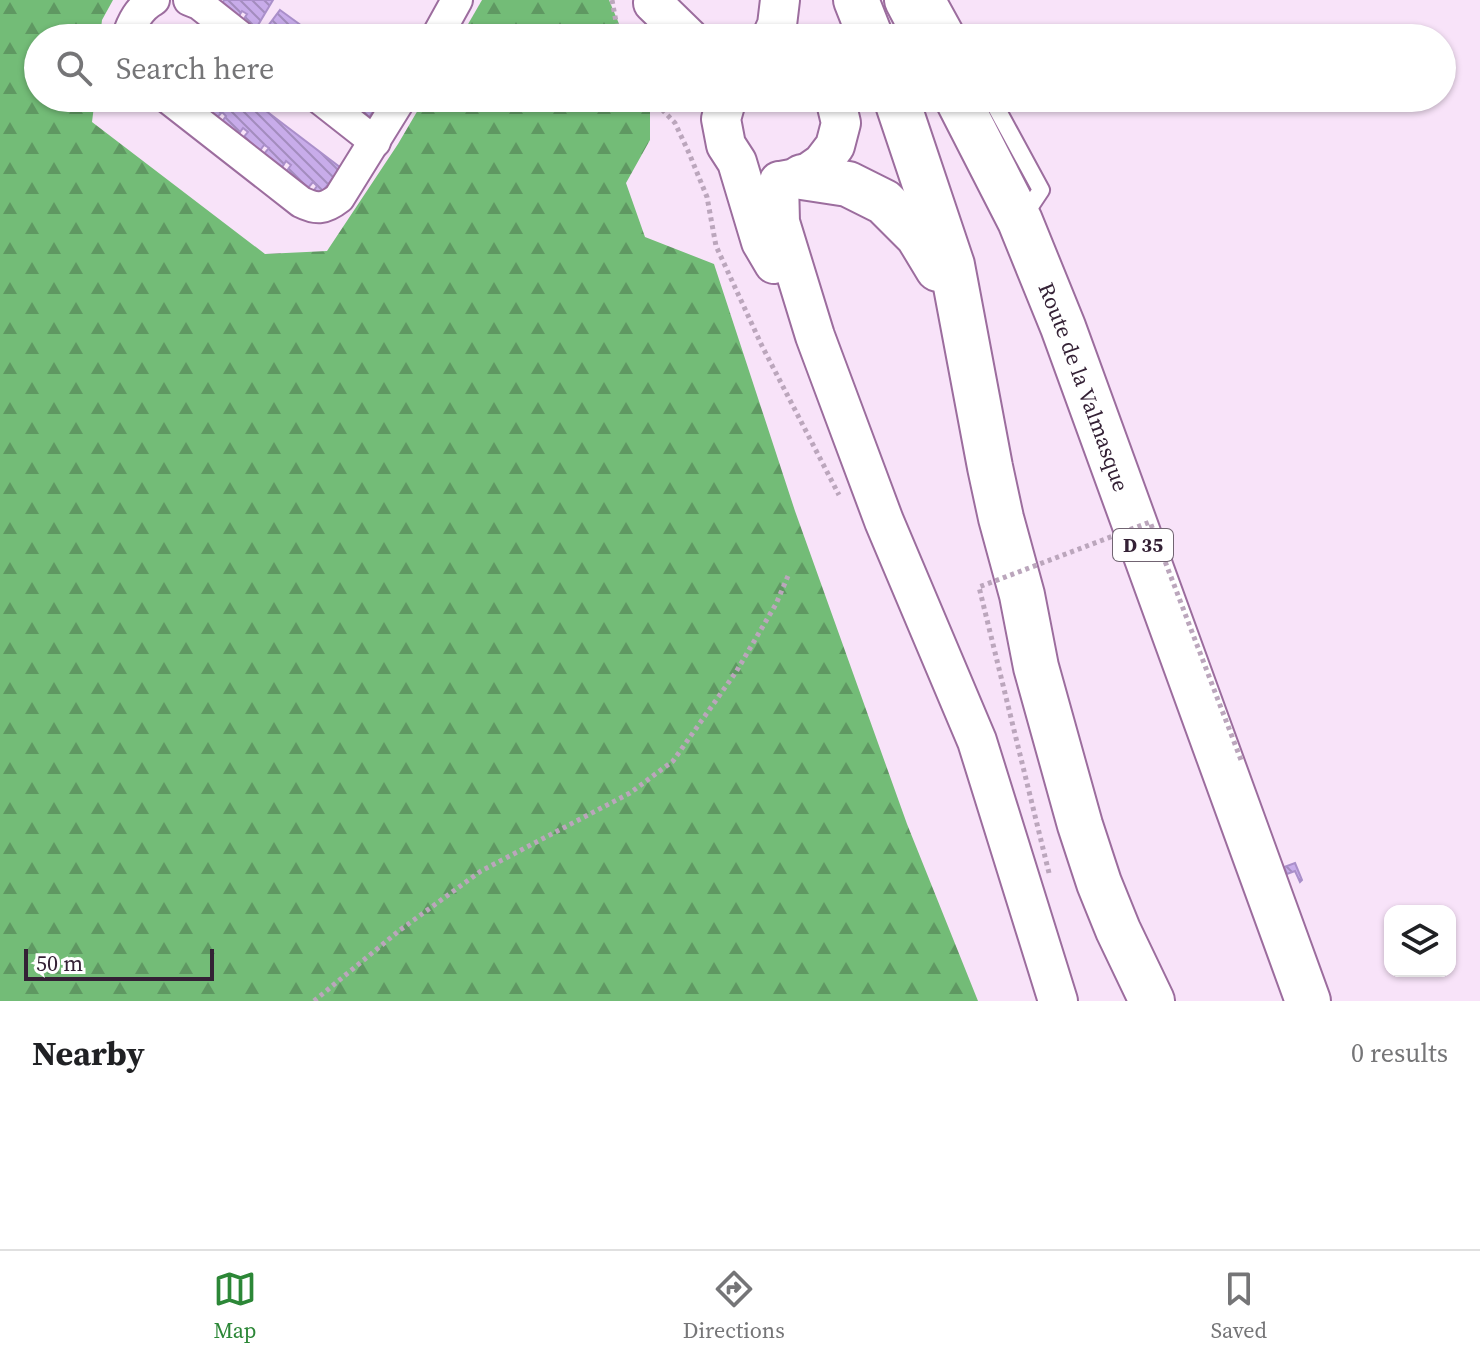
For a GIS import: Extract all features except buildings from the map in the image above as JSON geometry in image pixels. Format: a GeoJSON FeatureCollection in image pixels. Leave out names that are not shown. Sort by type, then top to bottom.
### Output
{"type":"FeatureCollection","features":[{"type":"Feature","properties":{"kind":"main road"},"geometry":{"type":"LineString","coordinates":[[856,0],[865,24]]}},
{"type":"Feature","properties":{"kind":"main road"},"geometry":{"type":"LineString","coordinates":[[907,0],[920,24]]}},
{"type":"Feature","properties":{"kind":"main road"},"geometry":{"type":"LineString","coordinates":[[901,112],[952,265],[990,467]]}},
{"type":"Feature","properties":{"kind":"main road","name":"Route de la Valmasque"},"geometry":{"type":"LineString","coordinates":[[964,112],[1020,221],[1063,327],[1308,1001]]}},
{"type":"Feature","properties":{"kind":"main road"},"geometry":{"type":"LineString","coordinates":[[790,179],[848,184],[884,202],[918,236],[940,272],[1022,595],[1036,667],[1080,825],[1118,930],[1152,1001]]}},
{"type":"Feature","properties":{"kind":"street"},"geometry":{"type":"LineString","coordinates":[[132,24],[144,6],[154,0]]}},
{"type":"Feature","properties":{"kind":"street"},"geometry":{"type":"LineString","coordinates":[[189,0],[224,24]]}},
{"type":"Feature","properties":{"kind":"street"},"geometry":{"type":"LineString","coordinates":[[444,24],[457,0]]}},
{"type":"Feature","properties":{"kind":"street"},"geometry":{"type":"LineString","coordinates":[[777,24],[780,0]]}},
{"type":"Feature","properties":{"kind":"street"},"geometry":{"type":"LineString","coordinates":[[186,112],[301,202],[315,209],[327,207],[339,198],[393,112]]}},
{"type":"Feature","properties":{"kind":"street"},"geometry":{"type":"LineString","coordinates":[[337,112],[375,142]]}},
{"type":"Feature","properties":{"kind":"street"},"geometry":{"type":"LineString","coordinates":[[718,112],[726,145],[737,162],[761,242],[815,336]]}},
{"type":"Feature","properties":{"kind":"street"},"geometry":{"type":"LineString","coordinates":[[737,162],[756,176],[790,179],[822,163],[835,146],[841,123],[838,112]]}},
{"type":"Feature","properties":{"kind":"street"},"geometry":{"type":"LineString","coordinates":[[790,179],[780,222],[815,336],[884,521],[977,741],[1058,1001]]}},
{"type":"Feature","properties":{"kind":"lane"},"geometry":{"type":"LineString","coordinates":[[938,0],[951,24]]}},
{"type":"Feature","properties":{"kind":"lane"},"geometry":{"type":"LineString","coordinates":[[999,112],[1041,190],[1020,221]]}},
{"type":"Feature","properties":{"kind":"path"},"geometry":{"type":"LineString","coordinates":[[612,0],[616,24]]}},
{"type":"Feature","properties":{"kind":"path"},"geometry":{"type":"LineString","coordinates":[[1049,873],[979,587],[1150,522],[1241,760]]}},
{"type":"Feature","properties":{"kind":"path"},"geometry":{"type":"LineString","coordinates":[[314,1001],[400,930],[481,871],[630,793],[673,761],[736,672],[776,604],[788,576]]}},
{"type":"Feature","properties":{"kind":"green space"},"geometry":{"type":"Polygon","coordinates":[[[0,0],[113,0],[102,24],[24,24],[24,112],[93,112],[92,122],[265,254],[327,251],[417,112],[650,112],[650,140],[626,183],[645,237],[714,264],[795,511],[907,824],[978,1001],[0,1001],[0,0]]]}},
{"type":"Feature","properties":{"kind":"green space"},"geometry":{"type":"Polygon","coordinates":[[[482,0],[609,0],[619,24],[468,24],[482,0]]]}}]}
